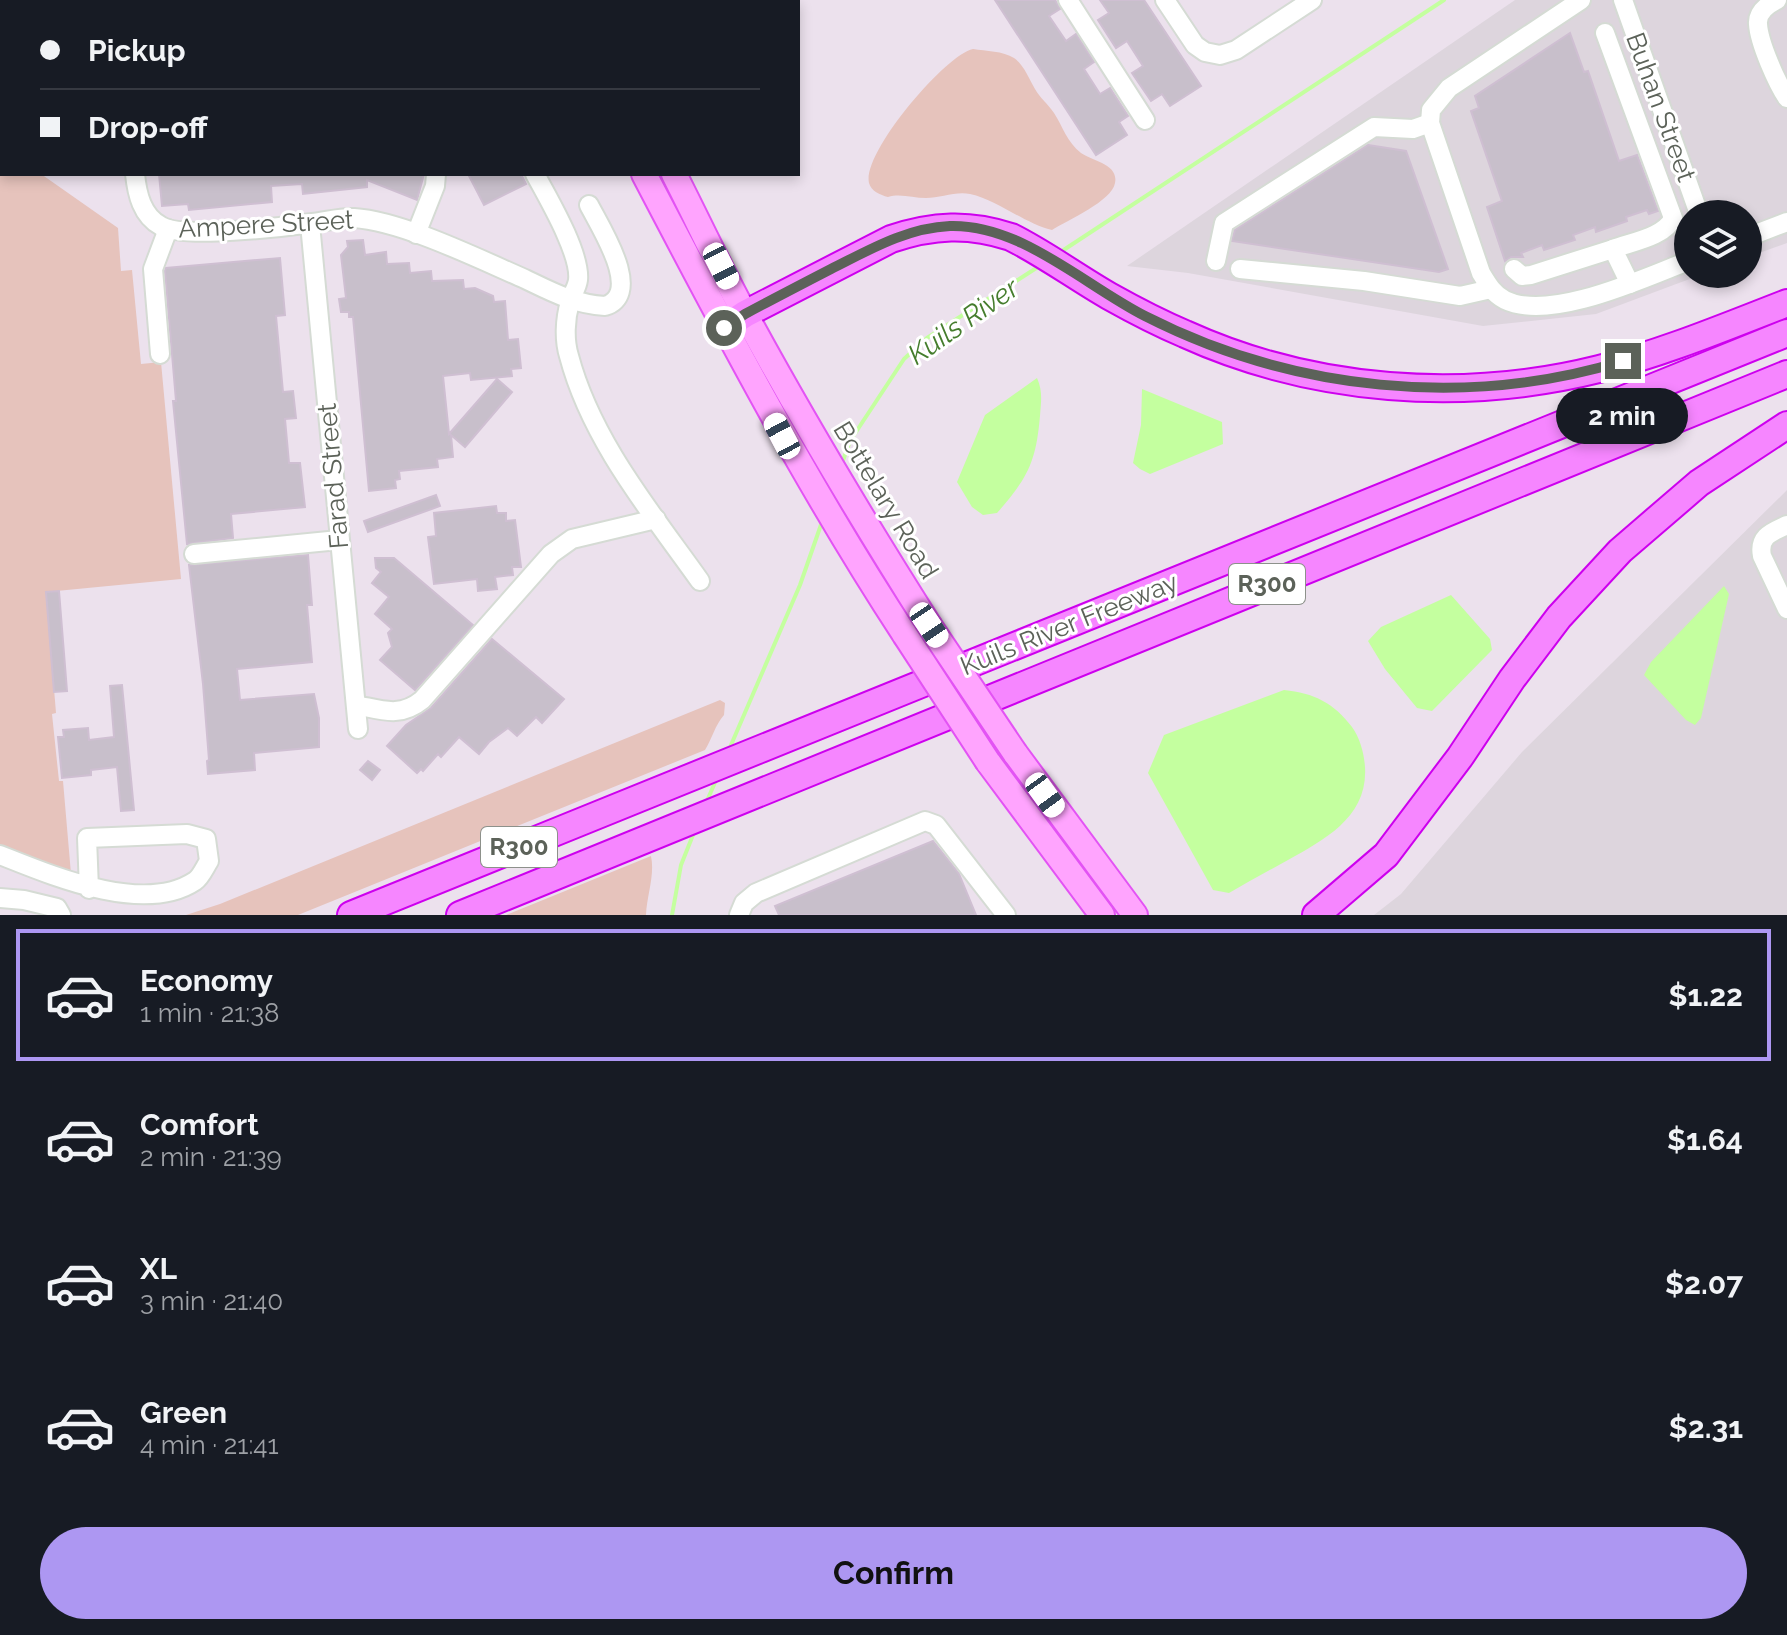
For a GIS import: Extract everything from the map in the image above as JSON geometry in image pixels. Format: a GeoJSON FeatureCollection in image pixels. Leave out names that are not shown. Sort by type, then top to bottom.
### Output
{"type":"FeatureCollection","features":[{"type":"Feature","properties":{"kind":"highway"},"geometry":{"type":"LineString","coordinates":[[734,321],[891,239],[915,231],[949,226],[989,230],[1028,246],[1108,296],[1187,336],[1269,365],[1341,381],[1447,388],[1528,382],[1598,369],[1701,336],[1787,303]]}},
{"type":"Feature","properties":{"kind":"highway","name":"Kuils River Freeway"},"geometry":{"type":"LineString","coordinates":[[351,915],[1787,333]]}},
{"type":"Feature","properties":{"kind":"highway","name":"Kuils River Freeway"},"geometry":{"type":"LineString","coordinates":[[470,912],[657,833],[1787,374]]}},
{"type":"Feature","properties":{"kind":"highway"},"geometry":{"type":"LineString","coordinates":[[1316,915],[1386,855],[1559,617],[1620,551],[1699,483],[1787,425]]}},
{"type":"Feature","properties":{"kind":"main road","name":"Bottelary Road"},"geometry":{"type":"LineString","coordinates":[[645,176],[734,321],[800,412],[929,625],[1015,753],[1135,915]]}},
{"type":"Feature","properties":{"kind":"main road","name":"Bottelary Road"},"geometry":{"type":"LineString","coordinates":[[675,176],[782,436],[866,575],[988,762],[1102,915]]}},
{"type":"Feature","properties":{"kind":"street"},"geometry":{"type":"LineString","coordinates":[[1068,0],[1145,120]]}},
{"type":"Feature","properties":{"kind":"street"},"geometry":{"type":"LineString","coordinates":[[1165,0],[1195,45],[1205,52],[1220,55],[1236,50],[1312,0]]}},
{"type":"Feature","properties":{"kind":"street"},"geometry":{"type":"LineString","coordinates":[[1581,0],[1449,88],[1431,110],[1430,123],[1481,273],[1502,299],[1514,304],[1533,305],[1599,296],[1674,267]]}},
{"type":"Feature","properties":{"kind":"street","name":"Buhan Street"},"geometry":{"type":"LineString","coordinates":[[1623,0],[1694,200]]}},
{"type":"Feature","properties":{"kind":"street"},"geometry":{"type":"LineString","coordinates":[[1777,0],[1760,13],[1758,24],[1777,83],[1787,98]]}},
{"type":"Feature","properties":{"kind":"street"},"geometry":{"type":"LineString","coordinates":[[1514,269],[1522,276],[1531,275],[1613,249],[1661,232],[1669,227],[1673,218],[1605,33]]}},
{"type":"Feature","properties":{"kind":"street"},"geometry":{"type":"LineString","coordinates":[[1216,261],[1220,232],[1224,223],[1236,215],[1374,127],[1413,129],[1430,123]]}},
{"type":"Feature","properties":{"kind":"street","name":"Ampere Street"},"geometry":{"type":"LineString","coordinates":[[135,176],[136,188],[146,213],[168,229],[190,232],[310,224],[350,218],[391,225],[566,299]]}},
{"type":"Feature","properties":{"kind":"street"},"geometry":{"type":"LineString","coordinates":[[416,234],[435,186],[436,176]]}},
{"type":"Feature","properties":{"kind":"street"},"geometry":{"type":"LineString","coordinates":[[536,176],[574,255],[578,270],[578,284],[566,299],[566,334],[569,356],[584,395],[616,461],[700,581]]}},
{"type":"Feature","properties":{"kind":"street"},"geometry":{"type":"LineString","coordinates":[[566,299],[588,305],[610,305],[618,298],[622,286],[615,259],[589,205]]}},
{"type":"Feature","properties":{"kind":"street"},"geometry":{"type":"LineString","coordinates":[[1762,232],[1787,222]]}},
{"type":"Feature","properties":{"kind":"street","name":"Farad Street"},"geometry":{"type":"LineString","coordinates":[[310,224],[358,729]]}},
{"type":"Feature","properties":{"kind":"street"},"geometry":{"type":"LineString","coordinates":[[160,354],[153,269],[168,229]]}},
{"type":"Feature","properties":{"kind":"street"},"geometry":{"type":"LineString","coordinates":[[1613,249],[1630,284]]}},
{"type":"Feature","properties":{"kind":"street"},"geometry":{"type":"LineString","coordinates":[[1240,269],[1364,281],[1460,296],[1491,289]]}},
{"type":"Feature","properties":{"kind":"street"},"geometry":{"type":"LineString","coordinates":[[356,705],[409,711],[551,554],[572,539],[656,519]]}},
{"type":"Feature","properties":{"kind":"street"},"geometry":{"type":"LineString","coordinates":[[1787,525],[1767,535],[1761,547],[1762,556],[1787,609]]}},
{"type":"Feature","properties":{"kind":"street"},"geometry":{"type":"LineString","coordinates":[[194,554],[339,540]]}},
{"type":"Feature","properties":{"kind":"street"},"geometry":{"type":"LineString","coordinates":[[739,915],[744,903],[756,893],[925,821],[936,825],[1006,915]]}},
{"type":"Feature","properties":{"kind":"street"},"geometry":{"type":"LineString","coordinates":[[0,855],[89,889],[118,899],[137,901],[177,892],[196,881],[209,861],[206,839],[187,834],[87,838],[89,889]]}},
{"type":"Feature","properties":{"kind":"street"},"geometry":{"type":"LineString","coordinates":[[0,898],[24,907],[53,906],[61,915]]}},
{"type":"Feature","properties":{"kind":"shaded area"},"geometry":{"type":"Polygon","coordinates":[[[1515,0],[1787,0],[1787,243],[1762,252],[1762,200],[1674,200],[1674,285],[1596,314],[1483,326],[1188,273],[1127,266],[1515,0]]]}},
{"type":"Feature","properties":{"kind":"shaded area"},"geometry":{"type":"Polygon","coordinates":[[[973,49],[1005,54],[1021,64],[1072,144],[1081,153],[1113,171],[1115,183],[1106,197],[1052,230],[970,194],[888,197],[872,188],[869,183],[870,169],[891,129],[944,68],[973,49]]]}},
{"type":"Feature","properties":{"kind":"shaded area"},"geometry":{"type":"Polygon","coordinates":[[[0,176],[44,176],[118,228],[121,271],[132,270],[141,364],[161,362],[181,579],[46,592],[56,713],[52,714],[59,781],[63,781],[71,874],[0,847],[0,176]]]}},
{"type":"Feature","properties":{"kind":"shaded area"},"geometry":{"type":"Polygon","coordinates":[[[1037,378],[1041,392],[1040,416],[1029,469],[997,513],[983,515],[972,507],[957,482],[985,415],[1037,378]]]}},
{"type":"Feature","properties":{"kind":"shaded area"},"geometry":{"type":"Polygon","coordinates":[[[1142,389],[1222,422],[1223,444],[1150,474],[1140,469],[1133,463],[1141,425],[1142,389]]]}},
{"type":"Feature","properties":{"kind":"shaded area"},"geometry":{"type":"Polygon","coordinates":[[[1787,490],[1787,915],[1374,915],[1401,894],[1522,752],[1787,490]]]}},
{"type":"Feature","properties":{"kind":"shaded area"},"geometry":{"type":"Polygon","coordinates":[[[1724,586],[1729,594],[1701,718],[1695,725],[1686,720],[1644,675],[1651,662],[1724,586]]]}},
{"type":"Feature","properties":{"kind":"shaded area"},"geometry":{"type":"Polygon","coordinates":[[[1451,595],[1490,639],[1492,650],[1432,711],[1417,708],[1385,669],[1368,641],[1381,627],[1451,595]]]}},
{"type":"Feature","properties":{"kind":"shaded area"},"geometry":{"type":"Polygon","coordinates":[[[1284,690],[1322,701],[1352,727],[1363,751],[1365,767],[1359,800],[1342,824],[1316,844],[1229,893],[1213,890],[1148,773],[1164,735],[1284,690]]]}},
{"type":"Feature","properties":{"kind":"shaded area"},"geometry":{"type":"Polygon","coordinates":[[[720,700],[725,703],[724,715],[705,750],[298,915],[186,915],[220,904],[720,700]]]}},
{"type":"Feature","properties":{"kind":"shaded area"},"geometry":{"type":"Polygon","coordinates":[[[651,856],[646,915],[506,915],[651,856]]]}},
{"type":"Feature","properties":{"kind":"building"},"geometry":{"type":"Polygon","coordinates":[[[995,0],[1055,0],[1060,9],[1049,16],[1066,41],[1076,34],[1094,62],[1084,69],[1100,94],[1110,88],[1128,116],[1119,122],[1127,135],[1096,155],[995,0]]]}},
{"type":"Feature","properties":{"kind":"building"},"geometry":{"type":"Polygon","coordinates":[[[1100,0],[1144,0],[1201,86],[1170,106],[1162,94],[1151,101],[1132,73],[1143,66],[1127,41],[1116,48],[1098,20],[1109,13],[1100,0]]]}},
{"type":"Feature","properties":{"kind":"building"},"geometry":{"type":"Polygon","coordinates":[[[1570,33],[1584,72],[1588,71],[1619,161],[1637,155],[1658,211],[1649,214],[1647,210],[1596,232],[1595,227],[1573,235],[1575,240],[1544,250],[1542,245],[1521,253],[1523,257],[1511,257],[1505,261],[1487,207],[1502,201],[1471,111],[1479,108],[1475,96],[1570,33]]]}},
{"type":"Feature","properties":{"kind":"building"},"geometry":{"type":"Polygon","coordinates":[[[1368,145],[1406,151],[1448,269],[1439,272],[1232,241],[1235,230],[1368,145]]]}},
{"type":"Feature","properties":{"kind":"building"},"geometry":{"type":"Polygon","coordinates":[[[159,176],[423,176],[417,200],[367,180],[367,187],[303,194],[302,184],[271,186],[272,202],[189,210],[188,204],[162,206],[159,176]]]}},
{"type":"Feature","properties":{"kind":"building"},"geometry":{"type":"Polygon","coordinates":[[[469,176],[522,176],[526,184],[484,205],[469,176]]]}},
{"type":"Feature","properties":{"kind":"building"},"geometry":{"type":"Polygon","coordinates":[[[363,240],[365,255],[386,252],[387,264],[409,263],[410,273],[431,271],[432,281],[463,280],[464,289],[475,288],[493,296],[494,302],[505,301],[508,340],[518,339],[521,368],[511,369],[512,376],[471,380],[470,373],[443,376],[449,434],[497,379],[512,392],[465,447],[451,435],[453,457],[437,459],[438,467],[399,471],[396,488],[369,491],[353,317],[349,317],[349,312],[341,312],[339,299],[346,298],[341,255],[348,247],[347,241],[363,240]]]}},
{"type":"Feature","properties":{"kind":"building"},"geometry":{"type":"Polygon","coordinates":[[[280,258],[285,315],[276,316],[283,392],[293,391],[296,418],[285,419],[289,463],[300,463],[305,507],[231,514],[233,538],[187,544],[173,401],[176,401],[165,271],[166,268],[280,258]]]}},
{"type":"Feature","properties":{"kind":"building"},"geometry":{"type":"Polygon","coordinates":[[[436,495],[440,506],[368,532],[364,521],[436,495]]]}},
{"type":"Feature","properties":{"kind":"building"},"geometry":{"type":"Polygon","coordinates":[[[496,506],[497,513],[506,513],[506,521],[515,520],[521,567],[512,567],[513,575],[495,577],[497,589],[478,591],[477,579],[434,584],[428,537],[436,536],[434,513],[496,506]]]}},
{"type":"Feature","properties":{"kind":"building"},"geometry":{"type":"Polygon","coordinates":[[[308,555],[312,605],[307,605],[312,662],[237,669],[240,700],[314,694],[319,718],[319,747],[254,753],[255,770],[208,774],[203,684],[189,565],[308,555]]]}},
{"type":"Feature","properties":{"kind":"building"},"geometry":{"type":"Polygon","coordinates":[[[375,558],[394,558],[473,625],[415,690],[380,660],[392,647],[388,633],[392,629],[375,614],[389,597],[372,583],[381,572],[376,568],[375,558]]]}},
{"type":"Feature","properties":{"kind":"building"},"geometry":{"type":"Polygon","coordinates":[[[59,591],[67,691],[54,692],[46,592],[59,591]]]}},
{"type":"Feature","properties":{"kind":"building"},"geometry":{"type":"Polygon","coordinates":[[[492,639],[564,699],[542,723],[536,717],[517,736],[508,728],[479,754],[459,737],[441,757],[438,754],[423,771],[421,769],[417,773],[387,746],[406,725],[431,708],[492,639]]]}},
{"type":"Feature","properties":{"kind":"building"},"geometry":{"type":"Polygon","coordinates":[[[122,685],[134,810],[121,811],[117,767],[91,770],[91,775],[62,778],[58,737],[64,737],[63,730],[88,728],[89,740],[114,737],[110,686],[122,685]]]}},
{"type":"Feature","properties":{"kind":"building"},"geometry":{"type":"Polygon","coordinates":[[[368,761],[380,770],[372,780],[360,770],[368,761]]]}},
{"type":"Feature","properties":{"kind":"building"},"geometry":{"type":"Polygon","coordinates":[[[933,841],[959,874],[976,915],[779,915],[775,906],[933,841]]]}},
{"type":"Feature","properties":{"kind":"waterway","name":"Kuils River"},"geometry":{"type":"LineString","coordinates":[[1059,253],[1444,0]]}},
{"type":"Feature","properties":{"kind":"waterway","name":"Kuils River"},"geometry":{"type":"LineString","coordinates":[[841,466],[850,441],[904,359],[927,338],[1041,265]]}},
{"type":"Feature","properties":{"kind":"waterway","name":"Kuils River"},"geometry":{"type":"LineString","coordinates":[[728,752],[800,585],[823,519]]}},
{"type":"Feature","properties":{"kind":"waterway","name":"Kuils River"},"geometry":{"type":"LineString","coordinates":[[706,803],[717,778]]}},
{"type":"Feature","properties":{"kind":"waterway","name":"Kuils River"},"geometry":{"type":"LineString","coordinates":[[672,915],[681,865],[695,830]]}},
{"type":"Feature","properties":{"kind":"route"},"geometry":{"type":"LineString","coordinates":[[724,328],[745,314],[891,239],[932,228],[971,226],[1011,237],[1108,296],[1187,336],[1269,365],[1341,381],[1398,387],[1480,387],[1528,382],[1598,369],[1623,361]]}}]}
